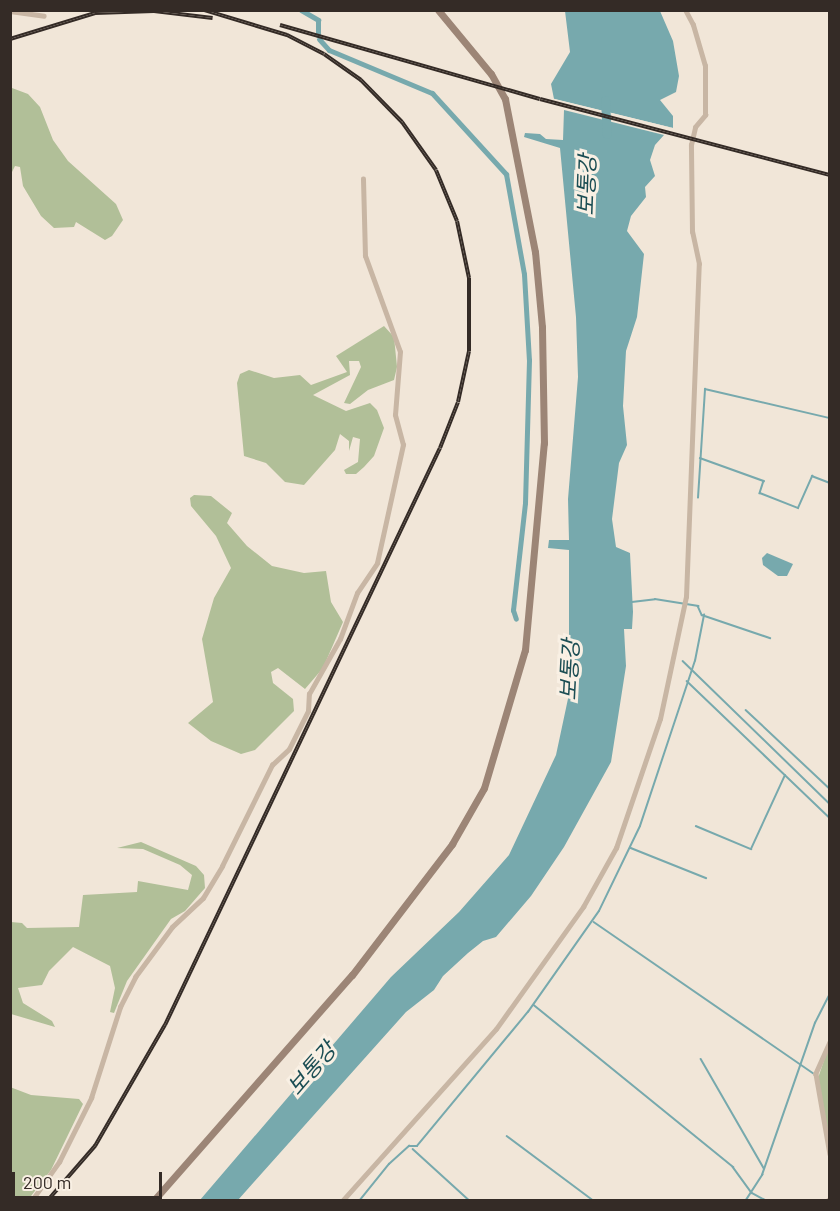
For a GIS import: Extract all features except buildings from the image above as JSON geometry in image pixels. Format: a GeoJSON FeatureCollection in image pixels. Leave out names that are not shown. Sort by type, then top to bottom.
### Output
{"type":"FeatureCollection","features":[{"type":"Feature","properties":{"kind":"main road"},"geometry":{"type":"LineString","coordinates":[[154,1200],[352,975],[440,862],[484,788],[525,650],[544,443],[542,327],[536,252],[505,99],[491,74],[438,10]]}},
{"type":"Feature","properties":{"kind":"street"},"geometry":{"type":"LineString","coordinates":[[343,1200],[496,1029],[583,908],[616,848],[660,719],[683,627],[686,597],[699,264],[692,232],[691,145],[695,128],[705,115],[705,66],[693,25],[685,10]]}},
{"type":"Feature","properties":{"kind":"street"},"geometry":{"type":"LineString","coordinates":[[10,11],[44,16]]}},
{"type":"Feature","properties":{"kind":"street"},"geometry":{"type":"LineString","coordinates":[[32,1200],[55,1168],[91,1098],[120,1007],[135,977],[172,927],[203,898],[222,866],[272,765],[289,749],[308,711],[309,694],[340,639],[357,593],[377,563],[403,446],[395,415],[400,352],[365,256],[363,179]]}},
{"type":"Feature","properties":{"kind":"street"},"geometry":{"type":"LineString","coordinates":[[830,1042],[816,1074],[830,1154]]}},
{"type":"Feature","properties":{"kind":"green space"},"geometry":{"type":"Polygon","coordinates":[[[12,88],[28,94],[40,107],[53,140],[68,161],[116,204],[123,220],[112,236],[105,240],[76,222],[74,227],[54,228],[41,216],[23,186],[20,167],[15,166],[11,174],[12,88]]]}},
{"type":"Feature","properties":{"kind":"green space"},"geometry":{"type":"Polygon","coordinates":[[[384,326],[394,337],[397,367],[394,380],[368,390],[350,404],[344,403],[361,367],[359,361],[349,361],[350,375],[313,395],[346,411],[370,403],[377,410],[384,428],[374,456],[364,467],[356,474],[346,474],[344,470],[358,462],[360,439],[353,437],[349,451],[349,441],[340,434],[335,450],[304,485],[285,482],[266,463],[244,456],[237,383],[240,374],[249,370],[274,378],[300,375],[311,385],[347,372],[336,356],[384,326]]]}},
{"type":"Feature","properties":{"kind":"green space"},"geometry":{"type":"Polygon","coordinates":[[[194,495],[211,496],[232,513],[227,523],[247,546],[272,566],[304,573],[326,571],[331,602],[343,622],[323,668],[305,689],[278,668],[271,672],[273,683],[293,699],[294,711],[255,750],[241,754],[211,741],[188,723],[213,702],[202,639],[214,598],[231,568],[216,536],[191,506],[190,498],[194,495]]]}},
{"type":"Feature","properties":{"kind":"green space"},"geometry":{"type":"Polygon","coordinates":[[[141,842],[196,866],[204,875],[205,888],[185,911],[171,919],[127,981],[114,1013],[110,1012],[115,988],[110,966],[73,947],[49,971],[42,985],[18,988],[23,1003],[52,1021],[55,1027],[11,1014],[11,922],[22,923],[27,928],[79,927],[83,895],[137,892],[138,881],[188,890],[192,875],[180,865],[143,849],[117,848],[141,842]]]}},
{"type":"Feature","properties":{"kind":"green space"},"geometry":{"type":"Polygon","coordinates":[[[829,1046],[829,1144],[818,1078],[829,1046]]]}},
{"type":"Feature","properties":{"kind":"green space"},"geometry":{"type":"Polygon","coordinates":[[[10,1087],[31,1095],[79,1099],[83,1104],[51,1170],[28,1200],[11,1200],[10,1087]]]}},
{"type":"Feature","properties":{"kind":"water"},"geometry":{"type":"Polygon","coordinates":[[[565,11],[660,11],[673,41],[679,76],[676,92],[660,100],[673,116],[673,128],[554,99],[551,84],[570,52],[565,11]]]}},
{"type":"Feature","properties":{"kind":"water"},"geometry":{"type":"Polygon","coordinates":[[[564,110],[664,135],[655,145],[650,160],[655,176],[645,187],[646,197],[631,216],[627,231],[644,254],[637,317],[626,351],[623,406],[627,445],[619,463],[612,519],[616,547],[630,553],[633,612],[632,629],[624,629],[626,666],[611,762],[564,847],[531,896],[496,937],[483,941],[468,953],[443,976],[434,990],[406,1012],[238,1200],[200,1200],[391,977],[459,912],[509,855],[556,755],[569,694],[569,550],[548,548],[549,540],[569,540],[568,499],[578,377],[576,317],[560,148],[524,137],[525,133],[540,134],[546,139],[563,140],[564,110]]]}},
{"type":"Feature","properties":{"kind":"water"},"geometry":{"type":"Polygon","coordinates":[[[767,553],[793,564],[787,576],[778,576],[763,565],[762,558],[767,553]]]}},
{"type":"Feature","properties":{"kind":"pier"},"geometry":{"type":"Polygon","coordinates":[[[551,98],[673,128],[676,129],[554,102],[551,98]]]}},
{"type":"Feature","properties":{"kind":"waterway"},"geometry":{"type":"LineString","coordinates":[[301,10],[318,20],[318,35]]}},
{"type":"Feature","properties":{"kind":"waterway"},"geometry":{"type":"LineString","coordinates":[[319,39],[329,50],[432,93],[506,174],[524,274],[529,360],[525,503],[513,610],[516,619]]}},
{"type":"Feature","properties":{"kind":"waterway","name":"보통강"},"geometry":{"type":"LineString","coordinates":[[605,100],[607,134]]}},
{"type":"Feature","properties":{"kind":"waterway"},"geometry":{"type":"LineString","coordinates":[[698,498],[705,389],[830,418]]}},
{"type":"Feature","properties":{"kind":"waterway"},"geometry":{"type":"LineString","coordinates":[[700,458],[764,481],[760,493],[798,508],[812,476],[830,483]]}},
{"type":"Feature","properties":{"kind":"waterway"},"geometry":{"type":"LineString","coordinates":[[632,602],[655,599],[698,606],[702,615],[770,638]]}},
{"type":"Feature","properties":{"kind":"waterway"},"geometry":{"type":"LineString","coordinates":[[360,1200],[389,1164],[409,1146],[417,1146],[528,1012],[599,911],[640,826],[695,661],[704,615]]}},
{"type":"Feature","properties":{"kind":"waterway"},"geometry":{"type":"LineString","coordinates":[[683,661],[830,804]]}},
{"type":"Feature","properties":{"kind":"waterway"},"geometry":{"type":"LineString","coordinates":[[687,681],[830,818]]}},
{"type":"Feature","properties":{"kind":"waterway"},"geometry":{"type":"LineString","coordinates":[[746,710],[830,789]]}},
{"type":"Feature","properties":{"kind":"waterway"},"geometry":{"type":"LineString","coordinates":[[696,826],[751,849],[785,775]]}},
{"type":"Feature","properties":{"kind":"waterway"},"geometry":{"type":"LineString","coordinates":[[631,848],[706,878]]}},
{"type":"Feature","properties":{"kind":"waterway"},"geometry":{"type":"LineString","coordinates":[[594,922],[813,1073]]}},
{"type":"Feature","properties":{"kind":"waterway"},"geometry":{"type":"LineString","coordinates":[[746,1200],[762,1175],[815,1023],[830,994]]}},
{"type":"Feature","properties":{"kind":"waterway"},"geometry":{"type":"LineString","coordinates":[[534,1005],[733,1167],[752,1193],[765,1200]]}},
{"type":"Feature","properties":{"kind":"waterway"},"geometry":{"type":"LineString","coordinates":[[701,1059],[764,1168]]}},
{"type":"Feature","properties":{"kind":"waterway"},"geometry":{"type":"LineString","coordinates":[[507,1136],[593,1200]]}},
{"type":"Feature","properties":{"kind":"waterway"},"geometry":{"type":"LineString","coordinates":[[413,1149],[469,1200]]}},
{"type":"Feature","properties":{"kind":"railway"},"geometry":{"type":"LineString","coordinates":[[48,1200],[95,1146],[165,1025],[440,448],[458,402],[469,351],[469,278],[457,221],[436,170],[402,122],[361,80],[324,54],[287,35],[204,10]]}},
{"type":"Feature","properties":{"kind":"railway"},"geometry":{"type":"LineString","coordinates":[[10,39],[95,13],[154,11],[213,18]]}},
{"type":"Feature","properties":{"kind":"railway"},"geometry":{"type":"LineString","coordinates":[[280,25],[540,99],[830,175]]}}]}
